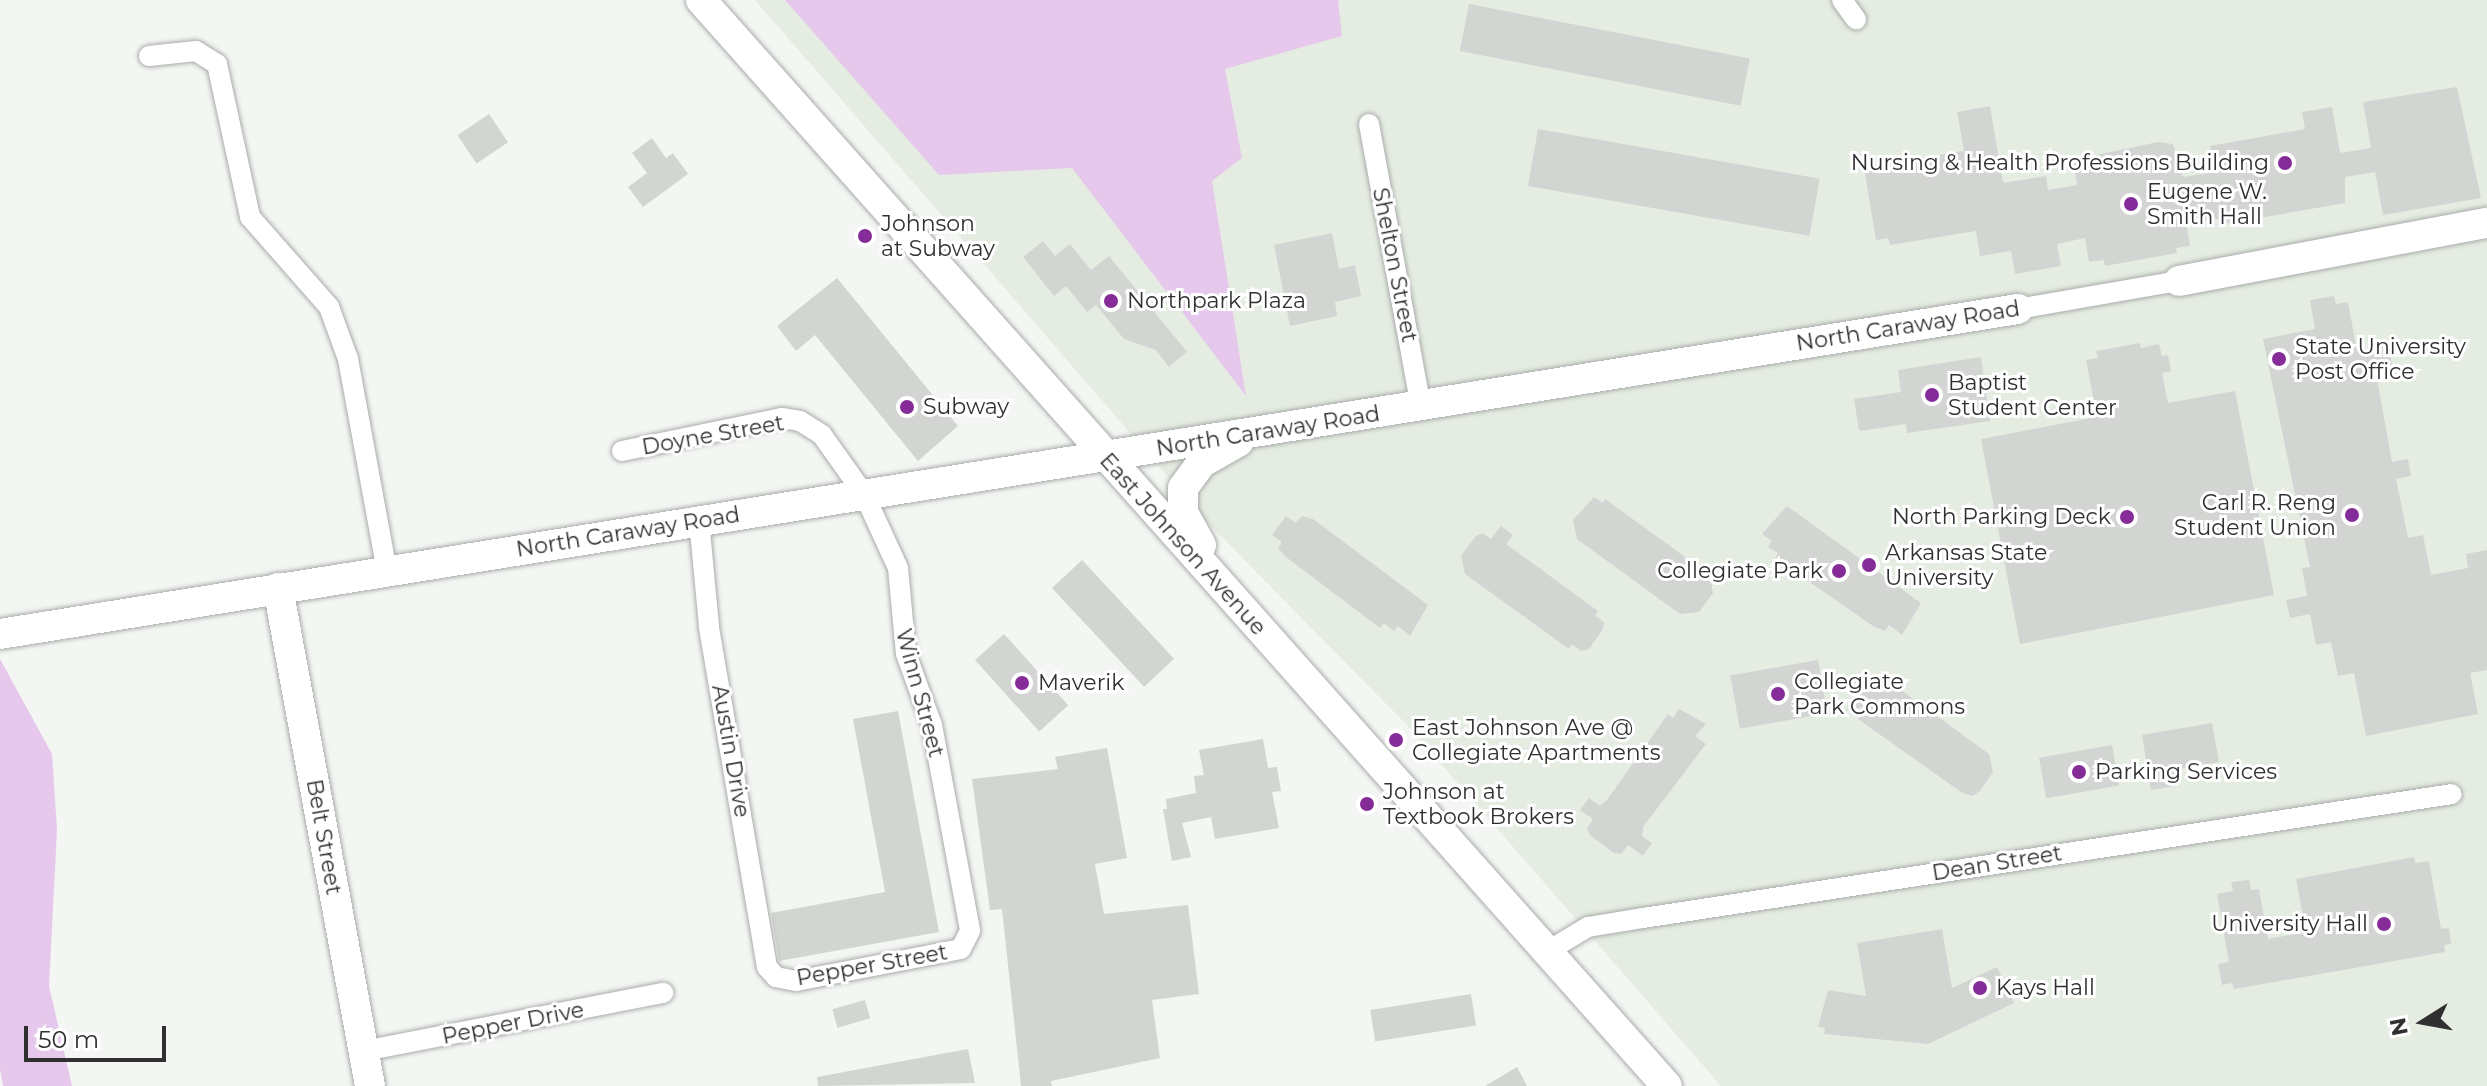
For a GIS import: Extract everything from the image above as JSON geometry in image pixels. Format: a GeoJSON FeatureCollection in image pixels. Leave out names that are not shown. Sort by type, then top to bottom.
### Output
{"type":"FeatureCollection","features":[{"type":"Feature","properties":{"kind":"street","name":"East Johnson Avenue"},"geometry":{"type":"LineString","coordinates":[[701,0],[1103,456],[1667,1086]]}},
{"type":"Feature","properties":{"kind":"street"},"geometry":{"type":"LineString","coordinates":[[1842,0],[1856,19]]}},
{"type":"Feature","properties":{"kind":"street"},"geometry":{"type":"LineString","coordinates":[[149,56],[196,51],[217,64],[250,217],[329,307],[348,359],[387,571]]}},
{"type":"Feature","properties":{"kind":"street","name":"Shelton Street"},"geometry":{"type":"LineString","coordinates":[[1369,124],[1421,406]]}},
{"type":"Feature","properties":{"kind":"street","name":"North Caraway Road"},"geometry":{"type":"LineString","coordinates":[[0,634],[2018,309],[2179,281],[2195,274],[2487,223]]}},
{"type":"Feature","properties":{"kind":"street","name":"Doyne Street"},"geometry":{"type":"LineString","coordinates":[[622,451],[782,418],[800,421],[822,435],[864,494]]}},
{"type":"Feature","properties":{"kind":"street"},"geometry":{"type":"LineString","coordinates":[[1249,616],[1188,525],[1182,502],[1186,480],[1201,463],[1259,431]]}},
{"type":"Feature","properties":{"kind":"street","name":"Winn Street"},"geometry":{"type":"LineString","coordinates":[[864,494],[898,568],[906,654],[932,725],[970,931],[965,944]]}},
{"type":"Feature","properties":{"kind":"street","name":"Austin Drive"},"geometry":{"type":"LineString","coordinates":[[699,521],[709,626],[754,899],[767,967],[776,977]]}},
{"type":"Feature","properties":{"kind":"street","name":"Belt Street"},"geometry":{"type":"LineString","coordinates":[[278,588],[370,1086]]}},
{"type":"Feature","properties":{"kind":"street","name":"Dean Street"},"geometry":{"type":"LineString","coordinates":[[1548,951],[1588,927],[2452,794]]}},
{"type":"Feature","properties":{"kind":"street","name":"Pepper Street"},"geometry":{"type":"LineString","coordinates":[[776,977],[796,981],[956,952],[965,944]]}},
{"type":"Feature","properties":{"kind":"street","name":"Pepper Drive"},"geometry":{"type":"LineString","coordinates":[[364,1051],[663,993]]}},
{"type":"Feature","properties":{"kind":"shaded area","name":"Arkansas State University"},"geometry":{"type":"Polygon","coordinates":[[[755,0],[2487,0],[2487,1086],[1721,1086],[1407,725],[1209,524],[755,0]]]}},
{"type":"Feature","properties":{"kind":"shaded area"},"geometry":{"type":"Polygon","coordinates":[[[785,0],[1338,0],[1342,36],[1225,69],[1242,158],[1212,181],[1246,396],[1072,168],[939,175],[785,0]]]}},
{"type":"Feature","properties":{"kind":"shaded area"},"geometry":{"type":"Polygon","coordinates":[[[0,659],[52,754],[57,830],[49,986],[72,1086],[3,1086],[0,1069],[0,659]]]}},
{"type":"Feature","properties":{"kind":"building"},"geometry":{"type":"Polygon","coordinates":[[[1469,4],[1750,59],[1741,106],[1460,51],[1469,4]]]}},
{"type":"Feature","properties":{"kind":"building"},"geometry":{"type":"Polygon","coordinates":[[[2457,87],[2481,198],[2383,215],[2375,172],[2345,177],[2345,203],[2224,224],[2223,218],[2186,224],[2190,246],[2176,248],[2177,253],[2105,266],[2104,260],[2089,262],[2085,238],[2057,244],[2061,266],[2015,274],[2011,251],[1980,256],[1976,231],[1890,245],[1888,238],[1876,240],[1864,167],[1964,151],[1957,112],[1990,106],[2003,183],[2046,176],[2048,190],[2077,185],[2073,160],[2158,142],[2173,144],[2183,177],[2215,172],[2210,146],[2305,129],[2302,112],[2332,107],[2340,153],[2371,148],[2363,102],[2457,87]]]}},
{"type":"Feature","properties":{"kind":"building"},"geometry":{"type":"Polygon","coordinates":[[[489,114],[508,142],[477,163],[457,135],[489,114]]]}},
{"type":"Feature","properties":{"kind":"building"},"geometry":{"type":"Polygon","coordinates":[[[1538,129],[1820,179],[1810,236],[1528,186],[1538,129]]]}},
{"type":"Feature","properties":{"kind":"building"},"geometry":{"type":"Polygon","coordinates":[[[652,138],[666,158],[673,153],[688,174],[643,207],[628,187],[647,173],[632,153],[652,138]]]}},
{"type":"Feature","properties":{"kind":"building"},"geometry":{"type":"Polygon","coordinates":[[[1332,233],[1339,269],[1355,265],[1361,296],[1335,302],[1337,316],[1290,326],[1274,245],[1332,233]]]}},
{"type":"Feature","properties":{"kind":"building","name":"Northpark Plaza"},"geometry":{"type":"Polygon","coordinates":[[[1043,241],[1055,256],[1070,244],[1091,270],[1109,256],[1187,352],[1169,367],[1156,350],[1124,339],[1096,305],[1087,312],[1066,286],[1054,296],[1023,257],[1043,241]]]}},
{"type":"Feature","properties":{"kind":"building"},"geometry":{"type":"Polygon","coordinates":[[[837,278],[958,426],[918,461],[815,335],[796,351],[777,326],[837,278]]]}},
{"type":"Feature","properties":{"kind":"building","name":"Carl R. Reng Student Union"},"geometry":{"type":"Polygon","coordinates":[[[2334,296],[2336,304],[2348,302],[2357,351],[2388,345],[2392,365],[2375,368],[2392,462],[2408,459],[2411,476],[2396,479],[2408,538],[2423,535],[2431,575],[2468,568],[2466,554],[2487,550],[2487,670],[2470,673],[2478,714],[2366,736],[2354,673],[2338,676],[2331,642],[2316,645],[2310,614],[2290,618],[2286,600],[2307,596],[2302,568],[2310,567],[2263,339],[2315,329],[2310,300],[2334,296]]]}},
{"type":"Feature","properties":{"kind":"building","name":"North Parking Deck"},"geometry":{"type":"Polygon","coordinates":[[[2140,343],[2141,348],[2159,344],[2162,356],[2168,355],[2171,371],[2162,373],[2168,403],[2235,391],[2274,595],[2020,644],[1981,439],[2097,417],[2086,360],[2098,358],[2096,351],[2140,343]]]}},
{"type":"Feature","properties":{"kind":"building","name":"Baptist Student Center"},"geometry":{"type":"Polygon","coordinates":[[[1981,357],[1990,421],[1907,433],[1906,424],[1859,431],[1854,399],[1901,392],[1898,370],[1981,357]]]}},
{"type":"Feature","properties":{"kind":"building","name":"Collegiate Park"},"geometry":{"type":"Polygon","coordinates":[[[1594,497],[1603,503],[1605,499],[1710,575],[1713,593],[1699,612],[1680,614],[1577,539],[1573,520],[1594,497]]]}},
{"type":"Feature","properties":{"kind":"building","name":"Collegiate Park"},"geometry":{"type":"Polygon","coordinates":[[[1787,506],[1921,603],[1902,635],[1889,625],[1885,631],[1873,626],[1775,558],[1778,553],[1768,547],[1772,541],[1762,534],[1787,506]]]}},
{"type":"Feature","properties":{"kind":"building"},"geometry":{"type":"Polygon","coordinates":[[[1286,516],[1296,523],[1302,516],[1313,519],[1428,605],[1410,636],[1398,626],[1394,631],[1384,623],[1380,628],[1286,557],[1278,548],[1282,542],[1272,535],[1286,516]]]}},
{"type":"Feature","properties":{"kind":"building","name":"Collegiate Park"},"geometry":{"type":"Polygon","coordinates":[[[1501,526],[1513,535],[1506,544],[1598,611],[1595,616],[1604,622],[1603,629],[1589,649],[1581,651],[1572,644],[1569,649],[1465,574],[1461,556],[1475,537],[1482,533],[1491,539],[1501,526]]]}},
{"type":"Feature","properties":{"kind":"building","name":"Maverik"},"geometry":{"type":"Polygon","coordinates":[[[1082,560],[1174,659],[1144,687],[1052,588],[1082,560]]]}},
{"type":"Feature","properties":{"kind":"building","name":"Maverik"},"geometry":{"type":"Polygon","coordinates":[[[1004,634],[1068,705],[1039,731],[975,660],[1004,634]]]}},
{"type":"Feature","properties":{"kind":"building","name":"Collegiate Park Commons"},"geometry":{"type":"Polygon","coordinates":[[[1818,660],[1827,713],[1740,729],[1730,675],[1818,660]]]}},
{"type":"Feature","properties":{"kind":"building"},"geometry":{"type":"Polygon","coordinates":[[[1874,677],[1883,684],[1886,679],[1989,754],[1993,772],[1980,791],[1972,796],[1961,792],[1858,719],[1866,707],[1846,710],[1874,677]]]}},
{"type":"Feature","properties":{"kind":"building"},"geometry":{"type":"Polygon","coordinates":[[[1679,709],[1706,724],[1695,736],[1706,744],[1643,827],[1642,836],[1652,843],[1643,856],[1628,845],[1621,854],[1614,853],[1590,835],[1587,829],[1593,819],[1580,810],[1589,798],[1600,806],[1607,800],[1668,714],[1673,718],[1679,709]]]}},
{"type":"Feature","properties":{"kind":"building"},"geometry":{"type":"Polygon","coordinates":[[[898,711],[939,932],[779,961],[771,913],[885,892],[853,719],[898,711]]]}},
{"type":"Feature","properties":{"kind":"building"},"geometry":{"type":"Polygon","coordinates":[[[2212,723],[2219,762],[2173,770],[2176,786],[2151,790],[2142,735],[2212,723]]]}},
{"type":"Feature","properties":{"kind":"building"},"geometry":{"type":"Polygon","coordinates":[[[1263,739],[1268,768],[1277,767],[1281,791],[1272,792],[1279,828],[1215,839],[1211,817],[1182,823],[1191,857],[1172,861],[1163,809],[1167,809],[1166,799],[1196,793],[1194,776],[1204,775],[1199,750],[1263,739]]]}},
{"type":"Feature","properties":{"kind":"building","name":"Parking Services"},"geometry":{"type":"Polygon","coordinates":[[[2112,745],[2119,785],[2046,798],[2039,758],[2112,745]]]}},
{"type":"Feature","properties":{"kind":"building"},"geometry":{"type":"Polygon","coordinates":[[[1107,748],[1127,858],[1095,864],[1104,914],[1188,905],[1199,994],[1152,1000],[1160,1058],[1051,1081],[1052,1086],[1021,1086],[1002,909],[990,910],[972,779],[1058,769],[1055,757],[1107,748]]]}},
{"type":"Feature","properties":{"kind":"building","name":"University Hall"},"geometry":{"type":"Polygon","coordinates":[[[2414,857],[2415,863],[2429,861],[2441,929],[2449,928],[2451,944],[2444,945],[2445,952],[2234,989],[2232,983],[2222,985],[2218,964],[2229,962],[2217,894],[2233,891],[2231,882],[2249,880],[2251,890],[2259,889],[2268,939],[2306,932],[2296,879],[2414,857]]]}},
{"type":"Feature","properties":{"kind":"building","name":"Kays Hall"},"geometry":{"type":"Polygon","coordinates":[[[1942,929],[1952,988],[1997,967],[2014,1003],[1928,1044],[1824,1034],[1825,1028],[1818,1027],[1828,990],[1866,996],[1857,943],[1942,929]]]}},
{"type":"Feature","properties":{"kind":"building"},"geometry":{"type":"Polygon","coordinates":[[[1471,994],[1476,1026],[1375,1042],[1370,1010],[1471,994]]]}},
{"type":"Feature","properties":{"kind":"building"},"geometry":{"type":"Polygon","coordinates":[[[865,1000],[870,1018],[838,1028],[832,1009],[865,1000]]]}},
{"type":"Feature","properties":{"kind":"building"},"geometry":{"type":"Polygon","coordinates":[[[968,1049],[975,1083],[818,1086],[817,1077],[968,1049]]]}},
{"type":"Feature","properties":{"kind":"building"},"geometry":{"type":"Polygon","coordinates":[[[1517,1067],[1527,1086],[1485,1086],[1517,1067]]]}},
{"type":"Feature","properties":{"kind":"place","name":"Nursing & Health Professions Building"},"geometry":{"type":"Point","coordinates":[2285,163]}},
{"type":"Feature","properties":{"kind":"place","name":"Eugene W. Smith Hall"},"geometry":{"type":"Point","coordinates":[2131,204]}},
{"type":"Feature","properties":{"kind":"place","name":"Johnson at Subway"},"geometry":{"type":"Point","coordinates":[865,236]}},
{"type":"Feature","properties":{"kind":"place","name":"Northpark Plaza"},"geometry":{"type":"Point","coordinates":[1111,301]}},
{"type":"Feature","properties":{"kind":"place","name":"State University Post Office"},"geometry":{"type":"Point","coordinates":[2279,359]}},
{"type":"Feature","properties":{"kind":"place","name":"Baptist Student Center"},"geometry":{"type":"Point","coordinates":[1932,395]}},
{"type":"Feature","properties":{"kind":"place","name":"Subway"},"geometry":{"type":"Point","coordinates":[907,407]}},
{"type":"Feature","properties":{"kind":"place","name":"Carl R. Reng Student Union"},"geometry":{"type":"Point","coordinates":[2352,515]}},
{"type":"Feature","properties":{"kind":"place","name":"North Parking Deck"},"geometry":{"type":"Point","coordinates":[2127,517]}},
{"type":"Feature","properties":{"kind":"place","name":"Arkansas State University"},"geometry":{"type":"Point","coordinates":[1869,565]}},
{"type":"Feature","properties":{"kind":"place","name":"Collegiate Park"},"geometry":{"type":"Point","coordinates":[1839,571]}},
{"type":"Feature","properties":{"kind":"place","name":"Maverik"},"geometry":{"type":"Point","coordinates":[1022,683]}},
{"type":"Feature","properties":{"kind":"place","name":"Collegiate Park Commons"},"geometry":{"type":"Point","coordinates":[1778,694]}},
{"type":"Feature","properties":{"kind":"place","name":"East Johnson Ave @ Collegiate Apartments"},"geometry":{"type":"Point","coordinates":[1396,740]}},
{"type":"Feature","properties":{"kind":"place","name":"Parking Services"},"geometry":{"type":"Point","coordinates":[2079,772]}},
{"type":"Feature","properties":{"kind":"place","name":"Johnson at Textbook Brokers"},"geometry":{"type":"Point","coordinates":[1367,804]}},
{"type":"Feature","properties":{"kind":"place","name":"University Hall"},"geometry":{"type":"Point","coordinates":[2384,924]}},
{"type":"Feature","properties":{"kind":"place","name":"Kays Hall"},"geometry":{"type":"Point","coordinates":[1980,988]}}]}
